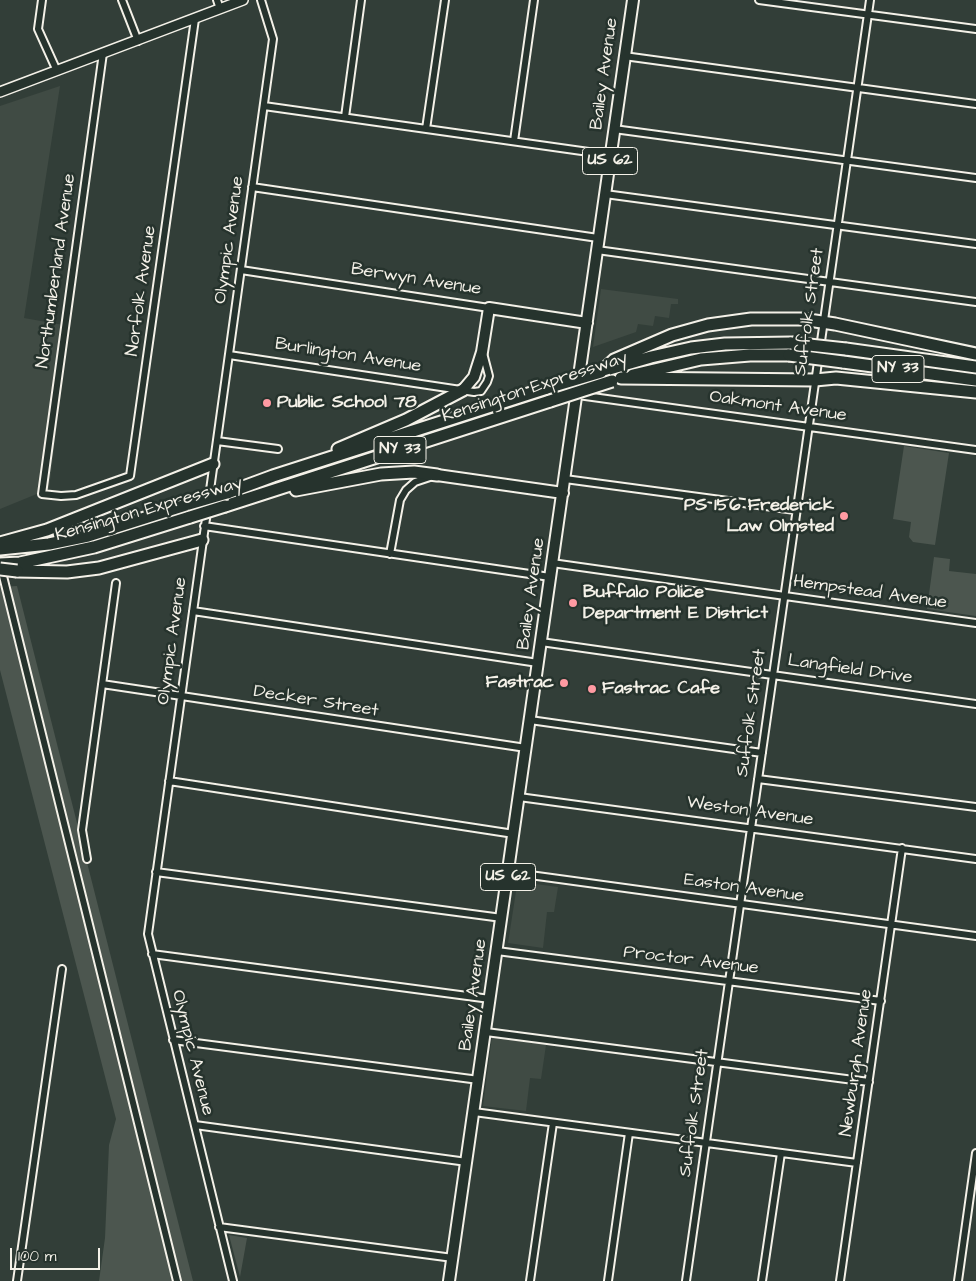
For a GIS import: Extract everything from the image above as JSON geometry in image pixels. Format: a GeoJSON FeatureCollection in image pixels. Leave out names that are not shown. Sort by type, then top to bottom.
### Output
{"type":"FeatureCollection","features":[{"type":"Feature","properties":{"kind":"highway"},"geometry":{"type":"LineString","coordinates":[[615,363],[672,335],[730,321],[772,318],[823,322],[976,354]]}},
{"type":"Feature","properties":{"kind":"highway","name":"Kensington Expressway"},"geometry":{"type":"LineString","coordinates":[[0,549],[14,544],[49,544],[88,536],[601,372],[615,363],[691,348],[725,344],[791,343],[976,367]]}},
{"type":"Feature","properties":{"kind":"highway","name":"Kensington Expressway"},"geometry":{"type":"LineString","coordinates":[[0,564],[18,567],[94,547],[250,499],[616,379],[701,359],[750,355],[789,355],[976,380]]}},
{"type":"Feature","properties":{"kind":"highway"},"geometry":{"type":"LineString","coordinates":[[616,379],[844,379],[923,389],[976,392]]}},
{"type":"Feature","properties":{"kind":"highway"},"geometry":{"type":"LineString","coordinates":[[273,476],[406,420],[463,390]]}},
{"type":"Feature","properties":{"kind":"highway"},"geometry":{"type":"LineString","coordinates":[[0,543],[14,544],[213,464]]}},
{"type":"Feature","properties":{"kind":"highway"},"geometry":{"type":"LineString","coordinates":[[250,499],[381,474],[414,472],[437,475]]}},
{"type":"Feature","properties":{"kind":"highway"},"geometry":{"type":"LineString","coordinates":[[0,569],[18,567],[67,572],[98,568],[202,540]]}},
{"type":"Feature","properties":{"kind":"main road","name":"Bailey Avenue"},"geometry":{"type":"LineString","coordinates":[[449,1281],[632,0]]}},
{"type":"Feature","properties":{"kind":"main road","name":"Berwyn Avenue"},"geometry":{"type":"LineString","coordinates":[[489,308],[587,323]]}},
{"type":"Feature","properties":{"kind":"main road"},"geometry":{"type":"LineString","coordinates":[[463,390],[474,378],[482,352],[489,308]]}},
{"type":"Feature","properties":{"kind":"main road"},"geometry":{"type":"LineString","coordinates":[[437,475],[562,493]]}},
{"type":"Feature","properties":{"kind":"street"},"geometry":{"type":"LineString","coordinates":[[42,0],[38,29],[57,71]]}},
{"type":"Feature","properties":{"kind":"street"},"geometry":{"type":"LineString","coordinates":[[122,0],[138,40]]}},
{"type":"Feature","properties":{"kind":"street"},"geometry":{"type":"LineString","coordinates":[[0,92],[195,19],[219,4],[243,0]]}},
{"type":"Feature","properties":{"kind":"street","name":"Olympic Avenue"},"geometry":{"type":"LineString","coordinates":[[233,1281],[152,954],[148,931],[273,36],[261,0]]}},
{"type":"Feature","properties":{"kind":"street"},"geometry":{"type":"LineString","coordinates":[[344,117],[361,0]]}},
{"type":"Feature","properties":{"kind":"street"},"geometry":{"type":"LineString","coordinates":[[426,129],[445,0]]}},
{"type":"Feature","properties":{"kind":"street"},"geometry":{"type":"LineString","coordinates":[[514,141],[534,0]]}},
{"type":"Feature","properties":{"kind":"street"},"geometry":{"type":"LineString","coordinates":[[759,0],[976,29]]}},
{"type":"Feature","properties":{"kind":"street","name":"Suffolk Street"},"geometry":{"type":"LineString","coordinates":[[686,1281],[870,0]]}},
{"type":"Feature","properties":{"kind":"street","name":"Norfolk Avenue"},"geometry":{"type":"LineString","coordinates":[[42,494],[76,495],[130,476],[195,19]]}},
{"type":"Feature","properties":{"kind":"street","name":"Northumberland Avenue"},"geometry":{"type":"LineString","coordinates":[[42,494],[103,53]]}},
{"type":"Feature","properties":{"kind":"street"},"geometry":{"type":"LineString","coordinates":[[624,56],[976,104]]}},
{"type":"Feature","properties":{"kind":"street"},"geometry":{"type":"LineString","coordinates":[[264,106],[610,155]]}},
{"type":"Feature","properties":{"kind":"street"},"geometry":{"type":"LineString","coordinates":[[614,129],[976,178]]}},
{"type":"Feature","properties":{"kind":"street"},"geometry":{"type":"LineString","coordinates":[[252,187],[598,238]]}},
{"type":"Feature","properties":{"kind":"street"},"geometry":{"type":"LineString","coordinates":[[605,194],[976,244]]}},
{"type":"Feature","properties":{"kind":"street"},"geometry":{"type":"LineString","coordinates":[[597,250],[976,302]]}},
{"type":"Feature","properties":{"kind":"street","name":"Berwyn Avenue"},"geometry":{"type":"LineString","coordinates":[[241,270],[489,308]]}},
{"type":"Feature","properties":{"kind":"street","name":"Burlington Avenue"},"geometry":{"type":"LineString","coordinates":[[229,355],[463,390]]}},
{"type":"Feature","properties":{"kind":"street","name":"Oakmont Avenue"},"geometry":{"type":"LineString","coordinates":[[576,395],[976,450]]}},
{"type":"Feature","properties":{"kind":"street"},"geometry":{"type":"LineString","coordinates":[[217,441],[278,449]]}},
{"type":"Feature","properties":{"kind":"street"},"geometry":{"type":"LineString","coordinates":[[390,554],[397,511],[406,490],[416,482],[437,475]]}},
{"type":"Feature","properties":{"kind":"street"},"geometry":{"type":"LineString","coordinates":[[564,479],[796,510]]}},
{"type":"Feature","properties":{"kind":"street"},"geometry":{"type":"LineString","coordinates":[[204,526],[550,577]]}},
{"type":"Feature","properties":{"kind":"street","name":"Hempstead Avenue"},"geometry":{"type":"LineString","coordinates":[[552,563],[976,623]]}},
{"type":"Feature","properties":{"kind":"street"},"geometry":{"type":"LineString","coordinates":[[0,564],[177,1281]]}},
{"type":"Feature","properties":{"kind":"street"},"geometry":{"type":"LineString","coordinates":[[87,859],[82,841],[82,830],[116,583]]}},
{"type":"Feature","properties":{"kind":"street"},"geometry":{"type":"LineString","coordinates":[[0,599],[8,597]]}},
{"type":"Feature","properties":{"kind":"street"},"geometry":{"type":"LineString","coordinates":[[193,611],[538,663]]}},
{"type":"Feature","properties":{"kind":"street","name":"Langfield Drive"},"geometry":{"type":"LineString","coordinates":[[541,642],[976,704]]}},
{"type":"Feature","properties":{"kind":"street","name":"Decker Street"},"geometry":{"type":"LineString","coordinates":[[102,684],[526,748]]}},
{"type":"Feature","properties":{"kind":"street"},"geometry":{"type":"LineString","coordinates":[[530,720],[762,752]]}},
{"type":"Feature","properties":{"kind":"street"},"geometry":{"type":"LineString","coordinates":[[758,779],[976,808]]}},
{"type":"Feature","properties":{"kind":"street"},"geometry":{"type":"LineString","coordinates":[[169,782],[514,834]]}},
{"type":"Feature","properties":{"kind":"street","name":"Weston Avenue"},"geometry":{"type":"LineString","coordinates":[[519,797],[976,858]]}},
{"type":"Feature","properties":{"kind":"street","name":"Newburgh Avenue"},"geometry":{"type":"LineString","coordinates":[[840,1281],[902,848]]}},
{"type":"Feature","properties":{"kind":"street"},"geometry":{"type":"LineString","coordinates":[[156,872],[502,918]]}},
{"type":"Feature","properties":{"kind":"street","name":"Easton Avenue"},"geometry":{"type":"LineString","coordinates":[[508,872],[976,936]]}},
{"type":"Feature","properties":{"kind":"street","name":"Proctor Avenue"},"geometry":{"type":"LineString","coordinates":[[497,951],[881,1001]]}},
{"type":"Feature","properties":{"kind":"street"},"geometry":{"type":"LineString","coordinates":[[152,954],[490,1000]]}},
{"type":"Feature","properties":{"kind":"street"},"geometry":{"type":"LineString","coordinates":[[18,1281],[62,969]]}},
{"type":"Feature","properties":{"kind":"street"},"geometry":{"type":"LineString","coordinates":[[486,1032],[869,1082]]}},
{"type":"Feature","properties":{"kind":"street"},"geometry":{"type":"LineString","coordinates":[[173,1040],[479,1080]]}},
{"type":"Feature","properties":{"kind":"street"},"geometry":{"type":"LineString","coordinates":[[474,1112],[857,1163]]}},
{"type":"Feature","properties":{"kind":"street"},"geometry":{"type":"LineString","coordinates":[[530,1281],[553,1123]]}},
{"type":"Feature","properties":{"kind":"street"},"geometry":{"type":"LineString","coordinates":[[195,1126],[467,1162]]}},
{"type":"Feature","properties":{"kind":"street"},"geometry":{"type":"LineString","coordinates":[[608,1281],[629,1133]]}},
{"type":"Feature","properties":{"kind":"street"},"geometry":{"type":"LineString","coordinates":[[762,1281],[781,1153]]}},
{"type":"Feature","properties":{"kind":"street"},"geometry":{"type":"LineString","coordinates":[[958,1281],[976,1153]]}},
{"type":"Feature","properties":{"kind":"street"},"geometry":{"type":"LineString","coordinates":[[219,1227],[453,1258]]}},
{"type":"Feature","properties":{"kind":"shaded area"},"geometry":{"type":"Polygon","coordinates":[[[60,86],[24,318],[69,326],[49,489],[0,509],[0,106],[60,86]]]}},
{"type":"Feature","properties":{"kind":"shaded area"},"geometry":{"type":"Polygon","coordinates":[[[601,289],[678,299],[678,304],[671,304],[669,318],[655,316],[653,326],[638,324],[636,332],[593,347],[601,289]]]}},
{"type":"Feature","properties":{"kind":"shaded area"},"geometry":{"type":"Polygon","coordinates":[[[904,446],[949,453],[935,545],[913,542],[909,537],[911,522],[893,519],[904,446]]]}},
{"type":"Feature","properties":{"kind":"shaded area"},"geometry":{"type":"Polygon","coordinates":[[[934,557],[950,559],[949,571],[976,574],[976,616],[927,609],[934,557]]]}},
{"type":"Feature","properties":{"kind":"shaded area"},"geometry":{"type":"Polygon","coordinates":[[[17,586],[193,1281],[99,1281],[105,1238],[109,1145],[116,1119],[0,670],[0,587],[17,586]]]}},
{"type":"Feature","properties":{"kind":"shaded area"},"geometry":{"type":"Polygon","coordinates":[[[521,882],[558,887],[554,912],[547,912],[543,948],[508,943],[517,885],[521,882]]]}},
{"type":"Feature","properties":{"kind":"shaded area"},"geometry":{"type":"Polygon","coordinates":[[[492,1037],[546,1045],[541,1079],[530,1078],[526,1111],[483,1106],[492,1037]]]}},
{"type":"Feature","properties":{"kind":"shaded area"},"geometry":{"type":"Polygon","coordinates":[[[229,1235],[247,1238],[240,1277],[229,1235]]]}},
{"type":"Feature","properties":{"kind":"place","name":"Public School 78"},"geometry":{"type":"Point","coordinates":[267,403]}},
{"type":"Feature","properties":{"kind":"place","name":"PS 156 Frederick Law Olmsted"},"geometry":{"type":"Point","coordinates":[844,516]}},
{"type":"Feature","properties":{"kind":"place","name":"Buffalo Police Department E District"},"geometry":{"type":"Point","coordinates":[573,603]}},
{"type":"Feature","properties":{"kind":"place","name":"Fastrac"},"geometry":{"type":"Point","coordinates":[564,683]}},
{"type":"Feature","properties":{"kind":"place","name":"Fastrac Cafe"},"geometry":{"type":"Point","coordinates":[592,689]}}]}
